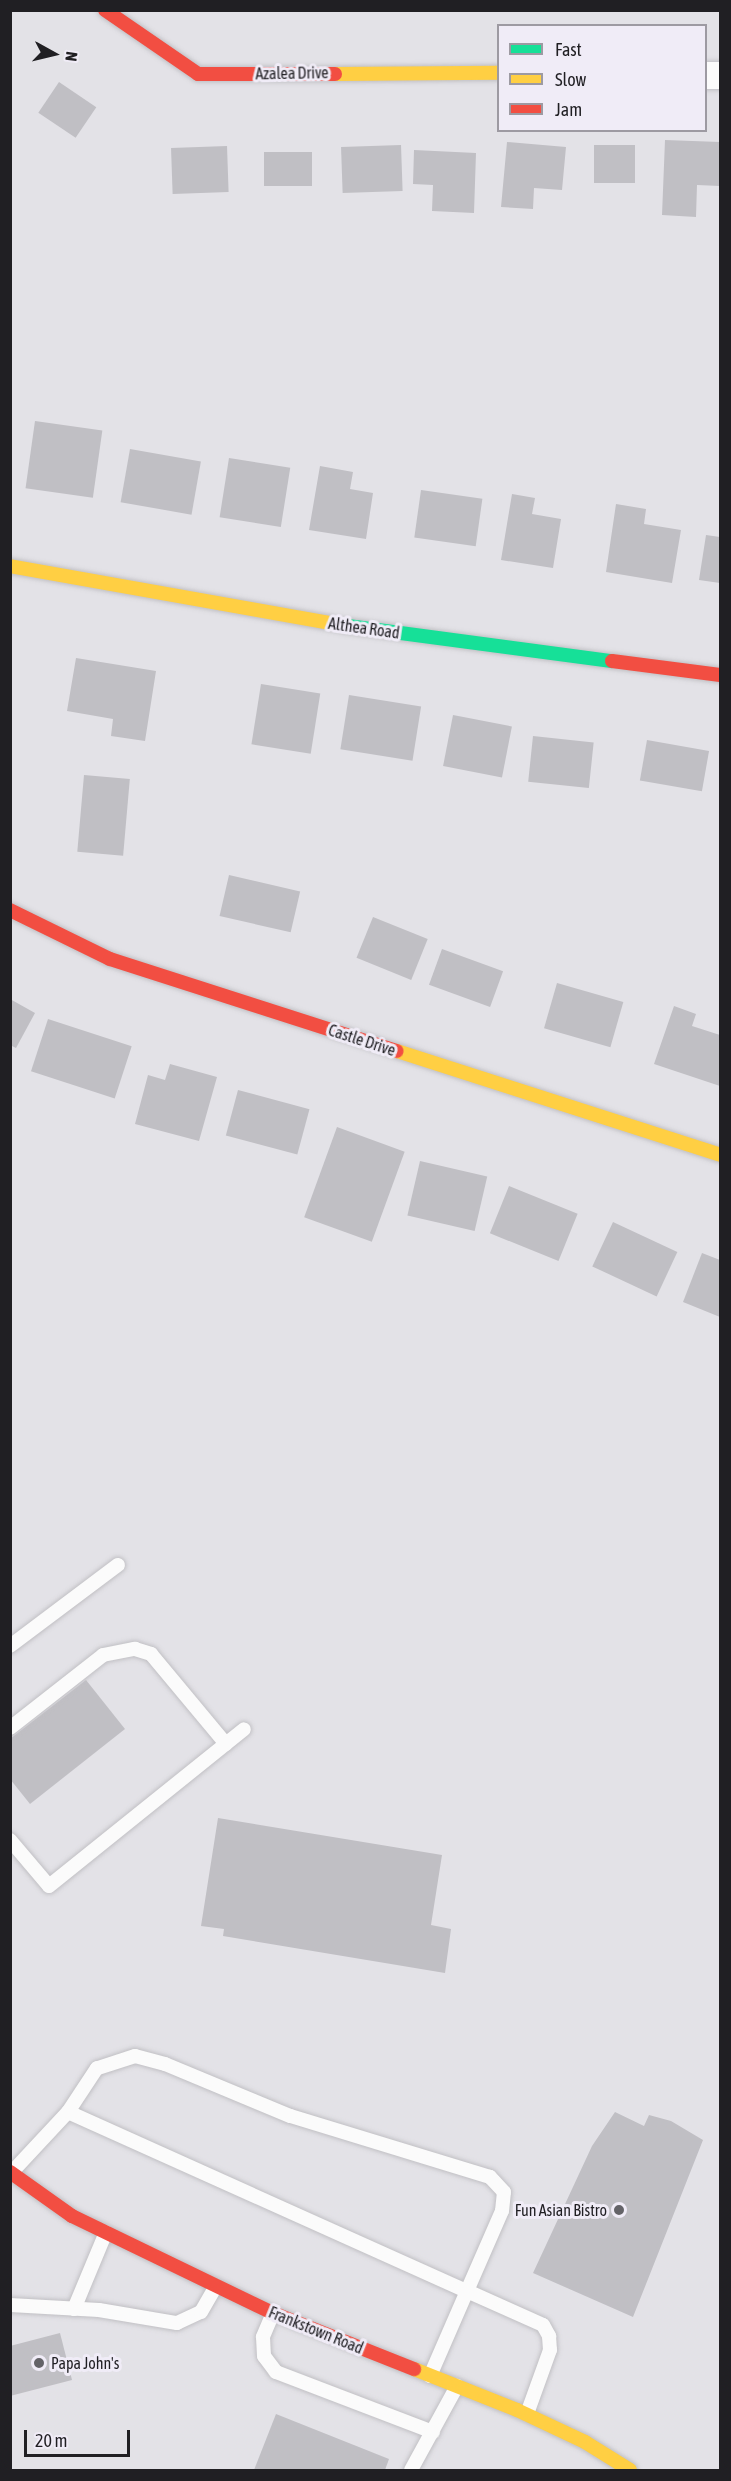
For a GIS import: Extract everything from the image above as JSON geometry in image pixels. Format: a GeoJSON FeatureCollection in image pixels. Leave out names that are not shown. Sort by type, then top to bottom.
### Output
{"type":"FeatureCollection","features":[{"type":"Feature","properties":{"kind":"street","name":"Azalea Drive"},"geometry":{"type":"LineString","coordinates":[[105,10],[198,74],[497,73]]}},
{"type":"Feature","properties":{"kind":"street","name":"Althea Road"},"geometry":{"type":"LineString","coordinates":[[10,566],[348,626],[720,675]]}},
{"type":"Feature","properties":{"kind":"street","name":"Castle Drive"},"geometry":{"type":"LineString","coordinates":[[10,910],[110,959],[720,1155]]}},
{"type":"Feature","properties":{"kind":"street","name":"Frankstown Road"},"geometry":{"type":"LineString","coordinates":[[11,2172],[72,2216],[216,2286],[273,2313],[527,2414],[585,2442],[630,2470]]}},
{"type":"Feature","properties":{"kind":"lane"},"geometry":{"type":"LineString","coordinates":[[10,1646],[118,1565]]}},
{"type":"Feature","properties":{"kind":"lane"},"geometry":{"type":"LineString","coordinates":[[10,1728],[103,1655],[135,1648],[161,1665],[226,1744]]}},
{"type":"Feature","properties":{"kind":"lane"},"geometry":{"type":"LineString","coordinates":[[10,1840],[49,1886],[244,1729]]}},
{"type":"Feature","properties":{"kind":"lane"},"geometry":{"type":"LineString","coordinates":[[11,2172],[68,2112],[97,2068],[135,2056],[165,2064],[290,2116],[490,2177],[504,2192],[502,2211],[430,2376]]}},
{"type":"Feature","properties":{"kind":"lane"},"geometry":{"type":"LineString","coordinates":[[68,2112],[543,2325],[549,2336],[550,2350],[527,2414]]}},
{"type":"Feature","properties":{"kind":"lane"},"geometry":{"type":"LineString","coordinates":[[74,2309],[106,2232]]}},
{"type":"Feature","properties":{"kind":"lane"},"geometry":{"type":"LineString","coordinates":[[10,2305],[74,2309],[177,2323],[201,2312],[216,2286]]}},
{"type":"Feature","properties":{"kind":"lane"},"geometry":{"type":"LineString","coordinates":[[273,2313],[263,2337],[264,2356],[276,2372],[433,2432]]}},
{"type":"Feature","properties":{"kind":"lane"},"geometry":{"type":"LineString","coordinates":[[411,2470],[457,2386]]}},
{"type":"Feature","properties":{"kind":"building"},"geometry":{"type":"Polygon","coordinates":[[[59,82],[96,107],[76,138],[38,113],[59,82]]]}},
{"type":"Feature","properties":{"kind":"building"},"geometry":{"type":"Polygon","coordinates":[[[665,140],[720,142],[720,186],[697,185],[696,217],[662,215],[665,140]]]}},
{"type":"Feature","properties":{"kind":"building"},"geometry":{"type":"Polygon","coordinates":[[[507,142],[566,147],[562,190],[534,188],[533,209],[501,207],[507,142]]]}},
{"type":"Feature","properties":{"kind":"building"},"geometry":{"type":"Polygon","coordinates":[[[401,145],[403,191],[343,193],[341,147],[401,145]]]}},
{"type":"Feature","properties":{"kind":"building"},"geometry":{"type":"Polygon","coordinates":[[[594,145],[635,145],[635,183],[594,183],[594,145]]]}},
{"type":"Feature","properties":{"kind":"building"},"geometry":{"type":"Polygon","coordinates":[[[227,146],[229,192],[173,194],[171,148],[227,146]]]}},
{"type":"Feature","properties":{"kind":"building"},"geometry":{"type":"Polygon","coordinates":[[[414,150],[476,153],[474,213],[432,211],[433,185],[413,184],[414,150]]]}},
{"type":"Feature","properties":{"kind":"building"},"geometry":{"type":"Polygon","coordinates":[[[264,152],[312,152],[312,186],[264,186],[264,152]]]}},
{"type":"Feature","properties":{"kind":"building"},"geometry":{"type":"Polygon","coordinates":[[[35,421],[102,430],[93,498],[26,488],[35,421]]]}},
{"type":"Feature","properties":{"kind":"building"},"geometry":{"type":"Polygon","coordinates":[[[130,449],[201,462],[192,515],[121,502],[130,449]]]}},
{"type":"Feature","properties":{"kind":"building"},"geometry":{"type":"Polygon","coordinates":[[[229,458],[290,468],[281,527],[220,517],[229,458]]]}},
{"type":"Feature","properties":{"kind":"building"},"geometry":{"type":"Polygon","coordinates":[[[320,466],[353,472],[350,489],[373,493],[366,539],[309,530],[320,466]]]}},
{"type":"Feature","properties":{"kind":"building"},"geometry":{"type":"Polygon","coordinates":[[[421,490],[482,499],[476,546],[414,538],[421,490]]]}},
{"type":"Feature","properties":{"kind":"building"},"geometry":{"type":"Polygon","coordinates":[[[512,494],[535,498],[532,514],[561,519],[553,568],[501,560],[512,494]]]}},
{"type":"Feature","properties":{"kind":"building"},"geometry":{"type":"Polygon","coordinates":[[[616,504],[646,509],[644,524],[681,530],[672,583],[606,572],[616,504]]]}},
{"type":"Feature","properties":{"kind":"building"},"geometry":{"type":"Polygon","coordinates":[[[706,535],[720,537],[720,583],[699,580],[706,535]]]}},
{"type":"Feature","properties":{"kind":"building"},"geometry":{"type":"Polygon","coordinates":[[[76,658],[156,671],[145,741],[111,736],[113,719],[67,711],[76,658]]]}},
{"type":"Feature","properties":{"kind":"building"},"geometry":{"type":"Polygon","coordinates":[[[261,684],[320,693],[311,754],[251,744],[261,684]]]}},
{"type":"Feature","properties":{"kind":"building"},"geometry":{"type":"Polygon","coordinates":[[[349,695],[421,706],[412,761],[340,749],[349,695]]]}},
{"type":"Feature","properties":{"kind":"building"},"geometry":{"type":"Polygon","coordinates":[[[453,715],[512,726],[502,777],[443,766],[453,715]]]}},
{"type":"Feature","properties":{"kind":"building"},"geometry":{"type":"Polygon","coordinates":[[[533,736],[594,742],[589,788],[528,782],[533,736]]]}},
{"type":"Feature","properties":{"kind":"building"},"geometry":{"type":"Polygon","coordinates":[[[647,740],[709,751],[702,791],[640,780],[647,740]]]}},
{"type":"Feature","properties":{"kind":"building"},"geometry":{"type":"Polygon","coordinates":[[[84,775],[130,779],[123,856],[77,852],[84,775]]]}},
{"type":"Feature","properties":{"kind":"building"},"geometry":{"type":"Polygon","coordinates":[[[229,875],[300,891],[291,932],[220,916],[229,875]]]}},
{"type":"Feature","properties":{"kind":"building"},"geometry":{"type":"Polygon","coordinates":[[[373,917],[428,939],[411,980],[357,958],[373,917]]]}},
{"type":"Feature","properties":{"kind":"building"},"geometry":{"type":"Polygon","coordinates":[[[442,949],[503,971],[490,1007],[429,985],[442,949]]]}},
{"type":"Feature","properties":{"kind":"building"},"geometry":{"type":"Polygon","coordinates":[[[557,983],[623,1002],[610,1047],[544,1028],[557,983]]]}},
{"type":"Feature","properties":{"kind":"building"},"geometry":{"type":"Polygon","coordinates":[[[10,999],[35,1013],[16,1048],[10,1045],[10,999]]]}},
{"type":"Feature","properties":{"kind":"building"},"geometry":{"type":"Polygon","coordinates":[[[674,1006],[696,1014],[692,1026],[720,1035],[720,1086],[654,1064],[674,1006]]]}},
{"type":"Feature","properties":{"kind":"building"},"geometry":{"type":"Polygon","coordinates":[[[48,1019],[132,1046],[115,1099],[31,1071],[48,1019]]]}},
{"type":"Feature","properties":{"kind":"building"},"geometry":{"type":"Polygon","coordinates":[[[170,1064],[217,1077],[199,1141],[135,1124],[148,1075],[165,1080],[170,1064]]]}},
{"type":"Feature","properties":{"kind":"building"},"geometry":{"type":"Polygon","coordinates":[[[238,1090],[309,1109],[297,1155],[226,1135],[238,1090]]]}},
{"type":"Feature","properties":{"kind":"building"},"geometry":{"type":"Polygon","coordinates":[[[337,1127],[405,1152],[372,1242],[304,1217],[337,1127]]]}},
{"type":"Feature","properties":{"kind":"building"},"geometry":{"type":"Polygon","coordinates":[[[420,1161],[487,1177],[475,1231],[407,1216],[420,1161]]]}},
{"type":"Feature","properties":{"kind":"building"},"geometry":{"type":"Polygon","coordinates":[[[509,1186],[578,1214],[559,1261],[490,1233],[509,1186]]]}},
{"type":"Feature","properties":{"kind":"building"},"geometry":{"type":"Polygon","coordinates":[[[613,1222],[677,1252],[657,1296],[592,1266],[613,1222]]]}},
{"type":"Feature","properties":{"kind":"building"},"geometry":{"type":"Polygon","coordinates":[[[702,1253],[720,1260],[720,1317],[683,1302],[702,1253]]]}},
{"type":"Feature","properties":{"kind":"building"},"geometry":{"type":"Polygon","coordinates":[[[86,1680],[125,1729],[30,1804],[10,1779],[10,1739],[86,1680]]]}},
{"type":"Feature","properties":{"kind":"building"},"geometry":{"type":"Polygon","coordinates":[[[218,1818],[442,1855],[431,1925],[451,1929],[445,1973],[223,1936],[224,1929],[201,1926],[218,1818]]]}},
{"type":"Feature","properties":{"kind":"building","name":"Fun Asian Bistro"},"geometry":{"type":"Polygon","coordinates":[[[615,2112],[644,2126],[649,2115],[671,2121],[703,2140],[633,2317],[533,2273],[592,2146],[615,2112]]]}},
{"type":"Feature","properties":{"kind":"building","name":"Papa John's"},"geometry":{"type":"Polygon","coordinates":[[[60,2333],[72,2380],[10,2396],[10,2346],[60,2333]]]}},
{"type":"Feature","properties":{"kind":"building"},"geometry":{"type":"Polygon","coordinates":[[[276,2414],[389,2459],[385,2470],[254,2470],[276,2414]]]}},
{"type":"Feature","properties":{"kind":"traffic: fast"},"geometry":{"type":"LineString","coordinates":[[348,626],[612,661]]}},
{"type":"Feature","properties":{"kind":"traffic: slow"},"geometry":{"type":"LineString","coordinates":[[335,74],[497,73]]}},
{"type":"Feature","properties":{"kind":"traffic: slow"},"geometry":{"type":"LineString","coordinates":[[10,566],[348,626]]}},
{"type":"Feature","properties":{"kind":"traffic: slow"},"geometry":{"type":"LineString","coordinates":[[397,1051],[720,1155]]}},
{"type":"Feature","properties":{"kind":"traffic: slow"},"geometry":{"type":"LineString","coordinates":[[414,2369],[517,2410],[585,2442],[630,2470]]}},
{"type":"Feature","properties":{"kind":"traffic: jam"},"geometry":{"type":"LineString","coordinates":[[105,10],[198,74],[335,74]]}},
{"type":"Feature","properties":{"kind":"traffic: jam"},"geometry":{"type":"LineString","coordinates":[[612,661],[720,675]]}},
{"type":"Feature","properties":{"kind":"traffic: jam"},"geometry":{"type":"LineString","coordinates":[[10,910],[110,959],[397,1051]]}},
{"type":"Feature","properties":{"kind":"traffic: jam"},"geometry":{"type":"LineString","coordinates":[[10,2172],[72,2216],[273,2313],[414,2369]]}},
{"type":"Feature","properties":{"kind":"place","name":"Fun Asian Bistro"},"geometry":{"type":"Point","coordinates":[619,2210]}},
{"type":"Feature","properties":{"kind":"place","name":"Papa John's"},"geometry":{"type":"Point","coordinates":[39,2363]}}]}
